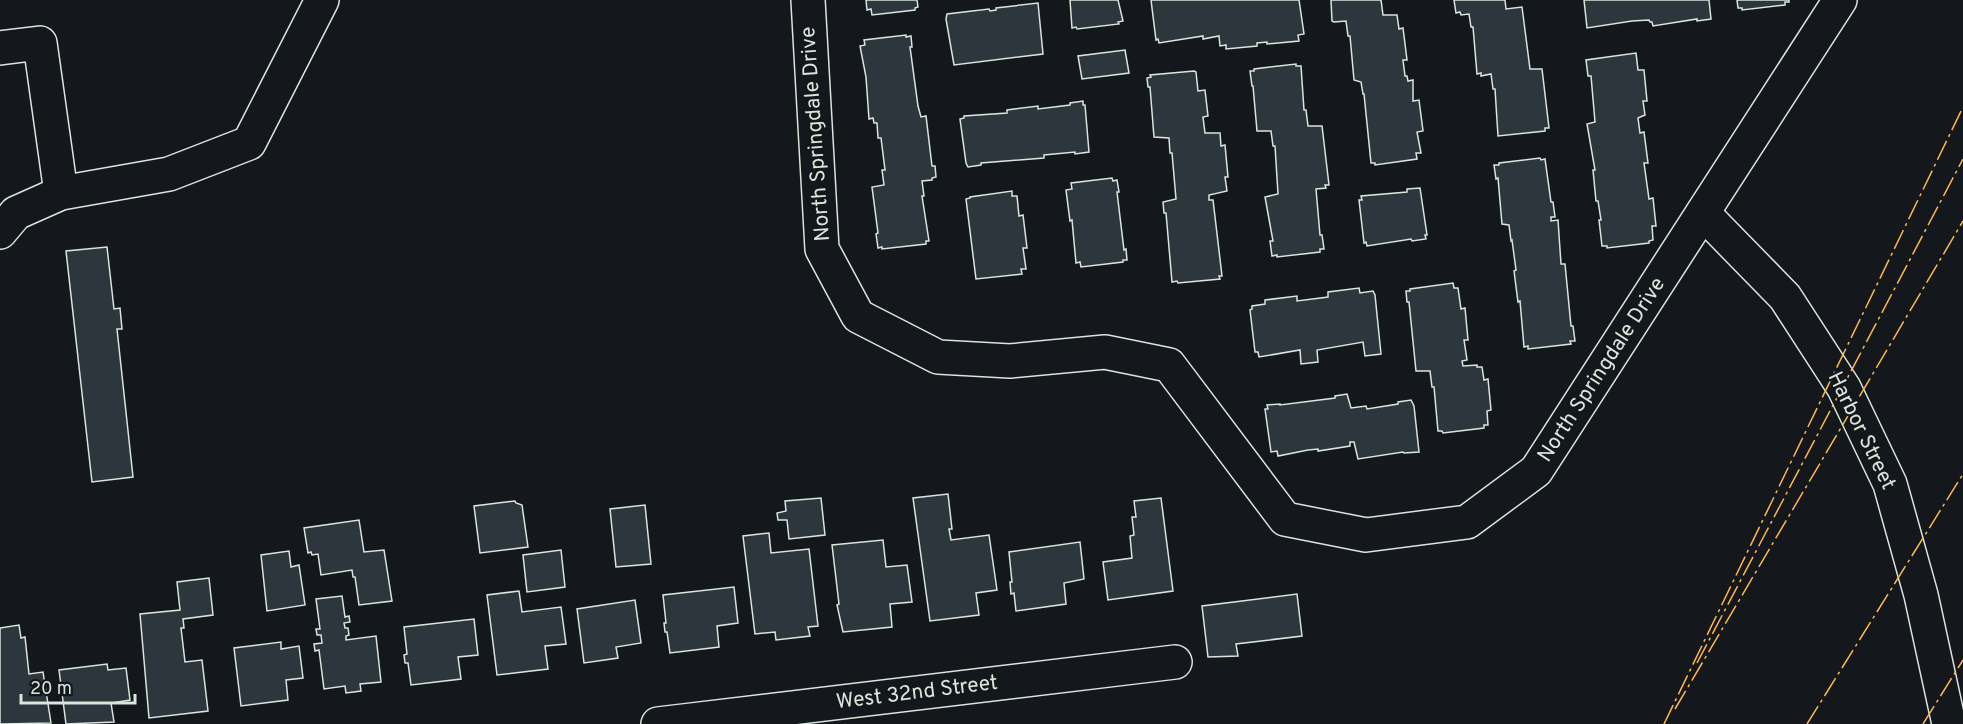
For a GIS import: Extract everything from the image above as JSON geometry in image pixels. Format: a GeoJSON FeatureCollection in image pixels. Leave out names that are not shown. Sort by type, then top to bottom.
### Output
{"type":"FeatureCollection","features":[{"type":"Feature","properties":{"kind":"street"},"geometry":{"type":"LineString","coordinates":[[0,232],[16,213],[61,192],[169,174],[249,143],[322,0]]}},
{"type":"Feature","properties":{"kind":"street","name":"North Springdale Drive"},"geometry":{"type":"LineString","coordinates":[[808,0],[822,249],[858,316],[938,357],[1010,361],[1104,352],[1169,365],[1285,519],[1366,535],[1467,522],[1536,471],[1840,0]]}},
{"type":"Feature","properties":{"kind":"street"},"geometry":{"type":"LineString","coordinates":[[0,48],[40,43],[61,192]]}},
{"type":"Feature","properties":{"kind":"street","name":"Harbor Street"},"geometry":{"type":"LineString","coordinates":[[1703,213],[1785,297],[1844,388],[1890,484],[1921,596],[1949,724]]}},
{"type":"Feature","properties":{"kind":"street","name":"West 32nd Street"},"geometry":{"type":"LineString","coordinates":[[658,724],[1175,662]]}},
{"type":"Feature","properties":{"kind":"building"},"geometry":{"type":"Polygon","coordinates":[[[866,0],[917,0],[918,7],[915,10],[872,15],[871,9],[867,10],[866,0]]]}},
{"type":"Feature","properties":{"kind":"building"},"geometry":{"type":"Polygon","coordinates":[[[1070,0],[1118,0],[1123,21],[1118,22],[1119,24],[1072,28],[1070,0]]]}},
{"type":"Feature","properties":{"kind":"building"},"geometry":{"type":"Polygon","coordinates":[[[1151,0],[1299,0],[1304,34],[1298,35],[1299,41],[1257,43],[1257,46],[1226,49],[1226,45],[1220,46],[1219,36],[1203,39],[1203,36],[1159,43],[1158,39],[1156,40],[1151,0]]]}},
{"type":"Feature","properties":{"kind":"building"},"geometry":{"type":"Polygon","coordinates":[[[1331,0],[1381,0],[1383,15],[1397,15],[1399,29],[1403,28],[1407,60],[1403,60],[1405,76],[1408,81],[1413,80],[1413,101],[1419,100],[1423,131],[1417,132],[1421,153],[1416,153],[1417,159],[1375,165],[1371,163],[1364,94],[1361,82],[1354,80],[1350,36],[1348,36],[1346,21],[1332,21],[1331,0]]]}},
{"type":"Feature","properties":{"kind":"building"},"geometry":{"type":"Polygon","coordinates":[[[1454,0],[1505,0],[1506,9],[1522,7],[1530,69],[1542,69],[1549,128],[1545,128],[1545,131],[1498,136],[1495,89],[1493,89],[1491,74],[1481,76],[1481,73],[1477,74],[1473,27],[1471,27],[1469,14],[1456,13],[1454,0]]]}},
{"type":"Feature","properties":{"kind":"building"},"geometry":{"type":"Polygon","coordinates":[[[1584,0],[1709,0],[1711,19],[1653,26],[1649,20],[1632,21],[1587,28],[1584,0]]]}},
{"type":"Feature","properties":{"kind":"building"},"geometry":{"type":"Polygon","coordinates":[[[1737,0],[1789,0],[1789,2],[1785,2],[1785,5],[1742,10],[1738,8],[1737,0]]]}},
{"type":"Feature","properties":{"kind":"building"},"geometry":{"type":"Polygon","coordinates":[[[1038,3],[1043,54],[954,65],[947,14],[989,9],[990,11],[996,8],[1038,3]]]}},
{"type":"Feature","properties":{"kind":"building"},"geometry":{"type":"Polygon","coordinates":[[[906,35],[906,37],[911,36],[912,47],[910,47],[918,106],[921,117],[926,116],[932,166],[935,166],[936,177],[922,181],[929,241],[926,241],[926,244],[882,249],[882,247],[878,248],[872,187],[884,185],[882,170],[885,170],[877,123],[874,123],[873,118],[869,119],[866,77],[860,46],[865,45],[864,40],[906,35]]]}},
{"type":"Feature","properties":{"kind":"building"},"geometry":{"type":"Polygon","coordinates":[[[1125,50],[1129,73],[1082,79],[1078,56],[1125,50]]]}},
{"type":"Feature","properties":{"kind":"building"},"geometry":{"type":"Polygon","coordinates":[[[1636,53],[1638,70],[1644,70],[1647,101],[1643,101],[1645,115],[1638,118],[1640,133],[1644,132],[1648,163],[1644,163],[1649,199],[1653,198],[1656,226],[1652,226],[1653,240],[1649,243],[1607,248],[1607,246],[1602,246],[1599,220],[1601,220],[1598,201],[1596,201],[1593,170],[1595,170],[1587,124],[1595,122],[1591,76],[1588,76],[1586,60],[1636,53]]]}},
{"type":"Feature","properties":{"kind":"building"},"geometry":{"type":"Polygon","coordinates":[[[1296,64],[1296,66],[1301,66],[1304,110],[1306,110],[1308,126],[1322,126],[1329,185],[1325,185],[1326,188],[1316,189],[1320,235],[1322,235],[1324,249],[1320,249],[1320,252],[1277,257],[1277,255],[1272,256],[1270,241],[1273,241],[1265,197],[1278,194],[1275,146],[1273,146],[1271,131],[1257,131],[1250,71],[1296,64]]]}},
{"type":"Feature","properties":{"kind":"building"},"geometry":{"type":"Polygon","coordinates":[[[1194,71],[1198,91],[1205,90],[1208,116],[1203,117],[1205,133],[1220,133],[1221,146],[1225,145],[1227,191],[1209,195],[1209,200],[1213,200],[1222,276],[1219,276],[1220,279],[1178,283],[1177,281],[1172,282],[1163,202],[1176,199],[1172,153],[1170,153],[1169,138],[1154,137],[1150,87],[1148,87],[1147,78],[1151,77],[1150,75],[1194,71]]]}},
{"type":"Feature","properties":{"kind":"building"},"geometry":{"type":"Polygon","coordinates":[[[1083,101],[1089,152],[1044,155],[1044,158],[981,163],[981,165],[968,167],[960,119],[964,116],[1007,113],[1007,110],[1038,106],[1038,109],[1083,101]]]}},
{"type":"Feature","properties":{"kind":"building"},"geometry":{"type":"Polygon","coordinates":[[[1545,159],[1551,202],[1553,202],[1555,217],[1551,217],[1551,221],[1558,220],[1561,264],[1565,264],[1571,326],[1573,326],[1575,341],[1570,341],[1571,344],[1528,349],[1528,346],[1524,347],[1512,240],[1509,225],[1502,224],[1498,178],[1496,179],[1494,165],[1545,159]]]}},
{"type":"Feature","properties":{"kind":"building"},"geometry":{"type":"Polygon","coordinates":[[[1112,178],[1113,181],[1117,180],[1127,260],[1081,267],[1080,262],[1076,263],[1072,220],[1070,221],[1066,190],[1072,189],[1071,183],[1112,178]]]}},
{"type":"Feature","properties":{"kind":"building"},"geometry":{"type":"Polygon","coordinates":[[[1420,188],[1426,239],[1367,246],[1366,242],[1364,243],[1359,200],[1362,200],[1361,196],[1407,192],[1407,189],[1420,188]]]}},
{"type":"Feature","properties":{"kind":"building"},"geometry":{"type":"Polygon","coordinates":[[[1012,191],[1012,196],[1017,196],[1019,216],[1023,215],[1027,248],[1023,248],[1026,269],[1021,269],[1022,274],[976,279],[966,199],[1012,191]]]}},
{"type":"Feature","properties":{"kind":"building"},"geometry":{"type":"Polygon","coordinates":[[[107,247],[114,309],[120,308],[122,329],[117,329],[133,477],[92,482],[66,251],[107,247]]]}},
{"type":"Feature","properties":{"kind":"building"},"geometry":{"type":"Polygon","coordinates":[[[1453,283],[1454,288],[1458,288],[1461,309],[1465,308],[1468,340],[1464,340],[1467,360],[1462,361],[1463,366],[1482,367],[1484,380],[1488,379],[1491,410],[1487,411],[1488,425],[1484,425],[1484,428],[1443,433],[1438,431],[1434,387],[1432,387],[1430,371],[1416,371],[1406,291],[1453,283]]]}},
{"type":"Feature","properties":{"kind":"building"},"geometry":{"type":"Polygon","coordinates":[[[1359,288],[1360,293],[1373,291],[1375,295],[1381,354],[1365,356],[1363,342],[1317,350],[1318,362],[1301,364],[1300,350],[1259,357],[1258,352],[1255,352],[1250,310],[1252,306],[1265,304],[1265,300],[1297,296],[1297,301],[1328,297],[1328,292],[1359,288]]]}},
{"type":"Feature","properties":{"kind":"building"},"geometry":{"type":"Polygon","coordinates":[[[1347,394],[1351,408],[1366,406],[1367,409],[1411,400],[1414,406],[1419,452],[1403,452],[1358,459],[1354,442],[1350,442],[1350,446],[1318,451],[1318,449],[1308,450],[1278,456],[1277,451],[1271,452],[1265,409],[1268,409],[1267,405],[1335,398],[1335,396],[1347,394]]]}},
{"type":"Feature","properties":{"kind":"building"},"geometry":{"type":"Polygon","coordinates":[[[948,494],[951,540],[989,535],[997,590],[976,593],[979,615],[930,621],[913,498],[948,494]]]}},
{"type":"Feature","properties":{"kind":"building"},"geometry":{"type":"Polygon","coordinates":[[[821,498],[825,535],[789,539],[787,520],[778,520],[777,513],[786,511],[785,501],[821,498]]]}},
{"type":"Feature","properties":{"kind":"building"},"geometry":{"type":"Polygon","coordinates":[[[1161,498],[1173,591],[1108,600],[1103,562],[1132,558],[1130,536],[1134,535],[1132,517],[1136,517],[1134,501],[1161,498]]]}},
{"type":"Feature","properties":{"kind":"building"},"geometry":{"type":"Polygon","coordinates":[[[515,501],[522,505],[528,547],[480,553],[474,506],[515,501]]]}},
{"type":"Feature","properties":{"kind":"building"},"geometry":{"type":"Polygon","coordinates":[[[645,505],[651,564],[616,567],[610,509],[645,505]]]}},
{"type":"Feature","properties":{"kind":"building"},"geometry":{"type":"Polygon","coordinates":[[[359,520],[364,552],[384,550],[392,601],[359,605],[352,570],[321,575],[318,554],[308,553],[304,528],[359,520]]]}},
{"type":"Feature","properties":{"kind":"building"},"geometry":{"type":"Polygon","coordinates":[[[769,533],[771,553],[809,549],[818,626],[808,627],[810,636],[776,640],[775,632],[755,634],[743,536],[769,533]]]}},
{"type":"Feature","properties":{"kind":"building"},"geometry":{"type":"Polygon","coordinates":[[[883,540],[886,567],[907,565],[912,602],[890,604],[892,627],[843,632],[837,605],[839,604],[832,545],[883,540]]]}},
{"type":"Feature","properties":{"kind":"building"},"geometry":{"type":"Polygon","coordinates":[[[1080,542],[1084,579],[1064,583],[1066,604],[1016,611],[1014,593],[1011,594],[1009,552],[1080,542]]]}},
{"type":"Feature","properties":{"kind":"building"},"geometry":{"type":"Polygon","coordinates":[[[561,550],[565,587],[527,592],[523,555],[561,550]]]}},
{"type":"Feature","properties":{"kind":"building"},"geometry":{"type":"Polygon","coordinates":[[[289,551],[291,567],[299,565],[305,605],[267,611],[261,555],[289,551]]]}},
{"type":"Feature","properties":{"kind":"building"},"geometry":{"type":"Polygon","coordinates":[[[209,578],[213,615],[183,619],[184,628],[181,628],[185,662],[202,660],[208,711],[149,718],[140,614],[180,610],[177,582],[209,578]]]}},
{"type":"Feature","properties":{"kind":"building"},"geometry":{"type":"Polygon","coordinates":[[[734,587],[738,623],[717,626],[719,647],[670,653],[667,632],[665,632],[663,595],[734,587]]]}},
{"type":"Feature","properties":{"kind":"building"},"geometry":{"type":"Polygon","coordinates":[[[519,591],[522,612],[561,607],[566,644],[545,646],[548,669],[497,675],[487,595],[519,591]]]}},
{"type":"Feature","properties":{"kind":"building"},"geometry":{"type":"Polygon","coordinates":[[[1297,594],[1302,636],[1236,644],[1238,656],[1208,657],[1202,606],[1297,594]]]}},
{"type":"Feature","properties":{"kind":"building"},"geometry":{"type":"Polygon","coordinates":[[[342,596],[345,617],[349,616],[350,622],[344,623],[349,635],[346,636],[346,640],[376,636],[381,682],[360,684],[361,691],[346,693],[345,686],[324,689],[319,650],[315,651],[314,644],[322,643],[321,635],[317,635],[316,629],[320,629],[316,599],[342,596]]]}},
{"type":"Feature","properties":{"kind":"building"},"geometry":{"type":"Polygon","coordinates":[[[635,600],[641,643],[616,647],[618,658],[584,663],[577,609],[635,600]]]}},
{"type":"Feature","properties":{"kind":"building"},"geometry":{"type":"Polygon","coordinates":[[[474,619],[478,655],[458,657],[461,679],[411,685],[408,663],[405,663],[404,655],[407,654],[404,627],[474,619]]]}},
{"type":"Feature","properties":{"kind":"building"},"geometry":{"type":"Polygon","coordinates":[[[19,625],[21,638],[25,637],[29,674],[43,672],[51,723],[0,724],[0,628],[19,625]]]}},
{"type":"Feature","properties":{"kind":"building"},"geometry":{"type":"Polygon","coordinates":[[[281,642],[281,649],[299,646],[303,678],[286,680],[288,700],[241,706],[234,648],[281,642]]]}},
{"type":"Feature","properties":{"kind":"building"},"geometry":{"type":"Polygon","coordinates":[[[107,664],[108,670],[126,668],[130,700],[111,703],[114,722],[66,724],[59,670],[107,664]]]}},
{"type":"Feature","properties":{"kind":"power"},"geometry":{"type":"LineString","coordinates":[[1664,724],[1963,107]]}},
{"type":"Feature","properties":{"kind":"power"},"geometry":{"type":"LineString","coordinates":[[1697,663],[1963,159]]}},
{"type":"Feature","properties":{"kind":"power"},"geometry":{"type":"LineString","coordinates":[[1675,709],[1963,221]]}},
{"type":"Feature","properties":{"kind":"power"},"geometry":{"type":"LineString","coordinates":[[1807,724],[1963,474]]}},
{"type":"Feature","properties":{"kind":"power"},"geometry":{"type":"LineString","coordinates":[[1923,724],[1963,660]]}}]}
